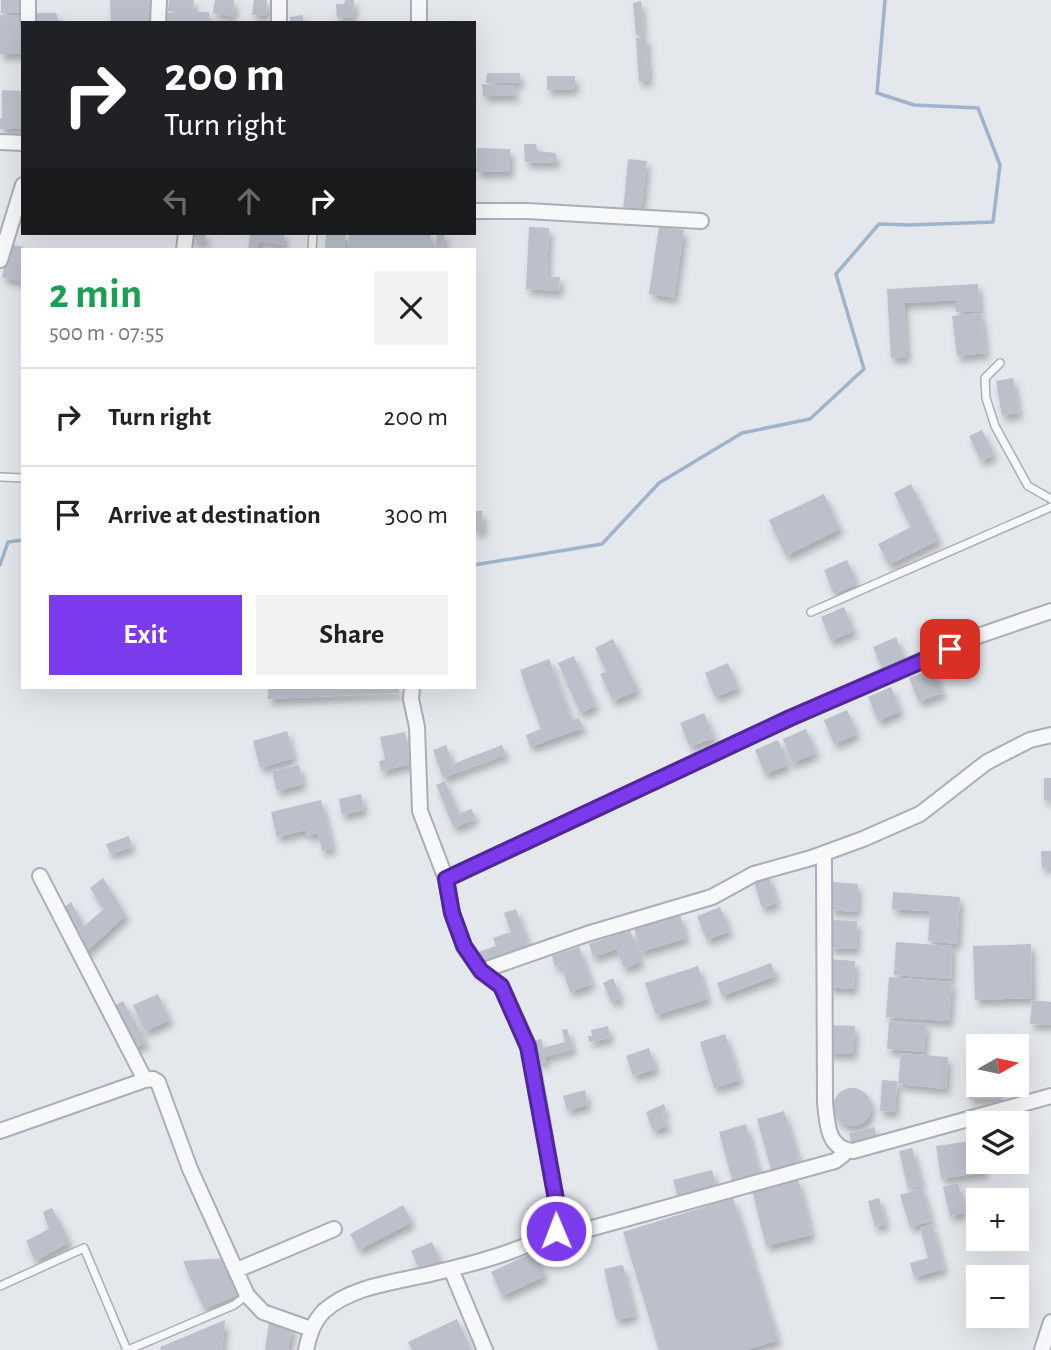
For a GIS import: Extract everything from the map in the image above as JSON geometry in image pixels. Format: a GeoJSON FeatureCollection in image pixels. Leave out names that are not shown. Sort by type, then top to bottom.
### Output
{"type":"FeatureCollection","features":[{"type":"Feature","properties":{"kind":"street"},"geometry":{"type":"LineString","coordinates":[[28,0],[28,21]]}},
{"type":"Feature","properties":{"kind":"street"},"geometry":{"type":"LineString","coordinates":[[158,21],[159,0]]}},
{"type":"Feature","properties":{"kind":"street"},"geometry":{"type":"LineString","coordinates":[[279,0],[279,21]]}},
{"type":"Feature","properties":{"kind":"street"},"geometry":{"type":"LineString","coordinates":[[419,0],[419,21]]}},
{"type":"Feature","properties":{"kind":"street"},"geometry":{"type":"LineString","coordinates":[[0,142],[21,143]]}},
{"type":"Feature","properties":{"kind":"street"},"geometry":{"type":"LineString","coordinates":[[0,260],[21,192]]}},
{"type":"Feature","properties":{"kind":"street"},"geometry":{"type":"LineString","coordinates":[[476,211],[527,211],[701,221]]}},
{"type":"Feature","properties":{"kind":"street"},"geometry":{"type":"LineString","coordinates":[[446,879],[790,718],[975,637],[1051,611]]}},
{"type":"Feature","properties":{"kind":"street"},"geometry":{"type":"LineString","coordinates":[[412,689],[421,811],[446,879],[452,913],[464,946],[481,971],[501,986],[528,1047],[559,1216],[556,1231]]}},
{"type":"Feature","properties":{"kind":"street"},"geometry":{"type":"LineString","coordinates":[[481,971],[587,934],[712,897],[754,874],[811,858],[863,839],[920,814],[987,762],[1030,740],[1051,735]]}},
{"type":"Feature","properties":{"kind":"street"},"geometry":{"type":"LineString","coordinates":[[824,860],[825,1102],[827,1128],[834,1144],[844,1151],[853,1151],[1051,1097]]}},
{"type":"Feature","properties":{"kind":"street"},"geometry":{"type":"LineString","coordinates":[[40,876],[145,1080]]}},
{"type":"Feature","properties":{"kind":"street"},"geometry":{"type":"LineString","coordinates":[[0,1131],[145,1080],[153,1079],[158,1082],[190,1169],[247,1295],[262,1312],[312,1329]]}},
{"type":"Feature","properties":{"kind":"street"},"geometry":{"type":"LineString","coordinates":[[306,1350],[312,1329],[322,1313],[341,1298],[374,1286],[451,1269],[534,1243],[556,1231],[589,1228],[835,1161],[844,1151]]}},
{"type":"Feature","properties":{"kind":"street"},"geometry":{"type":"LineString","coordinates":[[237,1270],[334,1229]]}},
{"type":"Feature","properties":{"kind":"street"},"geometry":{"type":"LineString","coordinates":[[451,1269],[485,1350]]}},
{"type":"Feature","properties":{"kind":"street"},"geometry":{"type":"LineString","coordinates":[[1042,1350],[1051,1322]]}},
{"type":"Feature","properties":{"kind":"lane"},"geometry":{"type":"LineString","coordinates":[[1000,363],[985,378],[986,398],[995,426],[1028,486],[1051,499]]}},
{"type":"Feature","properties":{"kind":"lane"},"geometry":{"type":"LineString","coordinates":[[0,477],[21,478]]}},
{"type":"Feature","properties":{"kind":"lane"},"geometry":{"type":"LineString","coordinates":[[811,612],[1051,507]]}},
{"type":"Feature","properties":{"kind":"lane"},"geometry":{"type":"LineString","coordinates":[[0,1286],[84,1248],[127,1350],[234,1305],[247,1295]]}},
{"type":"Feature","properties":{"kind":"building"},"geometry":{"type":"Polygon","coordinates":[[[1,0],[21,0],[22,13],[1,13],[1,0]]]}},
{"type":"Feature","properties":{"kind":"building"},"geometry":{"type":"Polygon","coordinates":[[[110,0],[150,0],[150,21],[111,21],[110,0]]]}},
{"type":"Feature","properties":{"kind":"building"},"geometry":{"type":"Polygon","coordinates":[[[169,0],[194,0],[193,12],[209,12],[209,21],[165,21],[165,13],[186,12],[168,11],[169,0]]]}},
{"type":"Feature","properties":{"kind":"building"},"geometry":{"type":"Polygon","coordinates":[[[215,0],[234,0],[233,17],[213,13],[215,0]]]}},
{"type":"Feature","properties":{"kind":"building"},"geometry":{"type":"Polygon","coordinates":[[[254,0],[267,0],[266,16],[252,15],[254,0]]]}},
{"type":"Feature","properties":{"kind":"building"},"geometry":{"type":"Polygon","coordinates":[[[345,0],[354,0],[353,17],[337,18],[336,4],[344,4],[345,0]]]}},
{"type":"Feature","properties":{"kind":"building"},"geometry":{"type":"Polygon","coordinates":[[[641,1],[643,35],[636,35],[633,3],[641,1]]]}},
{"type":"Feature","properties":{"kind":"building"},"geometry":{"type":"Polygon","coordinates":[[[37,13],[56,13],[58,21],[36,21],[37,13]]]}},
{"type":"Feature","properties":{"kind":"building"},"geometry":{"type":"Polygon","coordinates":[[[0,15],[21,15],[21,54],[0,54],[0,15]]]}},
{"type":"Feature","properties":{"kind":"building"},"geometry":{"type":"Polygon","coordinates":[[[303,15],[303,21],[290,21],[290,17],[303,15]]]}},
{"type":"Feature","properties":{"kind":"building"},"geometry":{"type":"Polygon","coordinates":[[[646,37],[649,80],[639,82],[636,38],[646,37]]]}},
{"type":"Feature","properties":{"kind":"building"},"geometry":{"type":"Polygon","coordinates":[[[487,73],[520,73],[520,83],[486,83],[487,73]]]}},
{"type":"Feature","properties":{"kind":"building"},"geometry":{"type":"Polygon","coordinates":[[[547,76],[575,76],[575,89],[547,90],[547,76]]]}},
{"type":"Feature","properties":{"kind":"building"},"geometry":{"type":"Polygon","coordinates":[[[482,84],[514,86],[516,96],[483,96],[482,84]]]}},
{"type":"Feature","properties":{"kind":"building"},"geometry":{"type":"Polygon","coordinates":[[[2,90],[21,91],[21,129],[0,129],[0,118],[2,119],[2,90]]]}},
{"type":"Feature","properties":{"kind":"building"},"geometry":{"type":"Polygon","coordinates":[[[524,144],[536,144],[537,151],[556,153],[556,163],[525,162],[524,144]]]}},
{"type":"Feature","properties":{"kind":"building"},"geometry":{"type":"Polygon","coordinates":[[[477,148],[510,149],[510,172],[476,172],[477,148]]]}},
{"type":"Feature","properties":{"kind":"building"},"geometry":{"type":"Polygon","coordinates":[[[628,159],[647,161],[641,213],[623,211],[628,159]]]}},
{"type":"Feature","properties":{"kind":"building"},"geometry":{"type":"Polygon","coordinates":[[[659,226],[684,230],[674,298],[649,294],[659,226]]]}},
{"type":"Feature","properties":{"kind":"building"},"geometry":{"type":"Polygon","coordinates":[[[529,227],[549,228],[547,277],[560,277],[559,291],[526,289],[529,227]]]}},
{"type":"Feature","properties":{"kind":"building"},"geometry":{"type":"Polygon","coordinates":[[[192,235],[206,235],[205,242],[191,240],[192,235]]]}},
{"type":"Feature","properties":{"kind":"building"},"geometry":{"type":"Polygon","coordinates":[[[250,235],[285,235],[283,245],[259,241],[257,248],[248,248],[250,235]]]}},
{"type":"Feature","properties":{"kind":"building"},"geometry":{"type":"Polygon","coordinates":[[[326,235],[346,235],[344,248],[325,248],[326,235]]]}},
{"type":"Feature","properties":{"kind":"building"},"geometry":{"type":"Polygon","coordinates":[[[349,235],[431,235],[430,248],[348,248],[349,235]]]}},
{"type":"Feature","properties":{"kind":"building"},"geometry":{"type":"Polygon","coordinates":[[[437,235],[445,235],[443,248],[435,248],[437,235]]]}},
{"type":"Feature","properties":{"kind":"building"},"geometry":{"type":"Polygon","coordinates":[[[10,244],[23,247],[21,282],[2,277],[10,244]]]}},
{"type":"Feature","properties":{"kind":"building"},"geometry":{"type":"Polygon","coordinates":[[[978,284],[980,311],[956,312],[956,300],[904,303],[907,357],[891,358],[887,289],[978,284]]]}},
{"type":"Feature","properties":{"kind":"building"},"geometry":{"type":"Polygon","coordinates":[[[981,313],[986,353],[957,356],[952,316],[981,313]]]}},
{"type":"Feature","properties":{"kind":"building"},"geometry":{"type":"Polygon","coordinates":[[[1013,378],[1019,413],[1002,416],[996,381],[1013,378]]]}},
{"type":"Feature","properties":{"kind":"building"},"geometry":{"type":"Polygon","coordinates":[[[982,430],[994,455],[981,461],[969,436],[982,430]]]}},
{"type":"Feature","properties":{"kind":"building"},"geometry":{"type":"Polygon","coordinates":[[[911,484],[939,540],[889,565],[878,544],[911,527],[894,493],[911,484]]]}},
{"type":"Feature","properties":{"kind":"building"},"geometry":{"type":"Polygon","coordinates":[[[824,494],[840,529],[786,556],[769,520],[824,494]]]}},
{"type":"Feature","properties":{"kind":"building"},"geometry":{"type":"Polygon","coordinates":[[[476,511],[482,511],[483,531],[476,531],[476,511]]]}},
{"type":"Feature","properties":{"kind":"building"},"geometry":{"type":"Polygon","coordinates":[[[847,560],[857,584],[834,594],[824,570],[847,560]]]}},
{"type":"Feature","properties":{"kind":"building"},"geometry":{"type":"Polygon","coordinates":[[[844,607],[854,631],[831,641],[821,617],[844,607]]]}},
{"type":"Feature","properties":{"kind":"building"},"geometry":{"type":"Polygon","coordinates":[[[896,637],[906,662],[883,671],[873,647],[896,637]]]}},
{"type":"Feature","properties":{"kind":"building"},"geometry":{"type":"Polygon","coordinates":[[[613,639],[638,690],[613,701],[600,674],[606,671],[595,648],[613,639]]]}},
{"type":"Feature","properties":{"kind":"building"},"geometry":{"type":"Polygon","coordinates":[[[574,656],[596,706],[580,713],[558,663],[574,656]]]}},
{"type":"Feature","properties":{"kind":"building"},"geometry":{"type":"Polygon","coordinates":[[[549,659],[572,720],[579,718],[583,728],[530,747],[526,735],[541,729],[520,670],[549,659]]]}},
{"type":"Feature","properties":{"kind":"building"},"geometry":{"type":"Polygon","coordinates":[[[728,663],[738,688],[715,697],[705,673],[728,663]]]}},
{"type":"Feature","properties":{"kind":"building"},"geometry":{"type":"Polygon","coordinates":[[[933,669],[943,693],[919,702],[909,678],[933,669]]]}},
{"type":"Feature","properties":{"kind":"building"},"geometry":{"type":"Polygon","coordinates":[[[891,687],[901,711],[878,721],[868,697],[891,687]]]}},
{"type":"Feature","properties":{"kind":"building"},"geometry":{"type":"Polygon","coordinates":[[[268,689],[399,689],[399,693],[268,699],[268,689]]]}},
{"type":"Feature","properties":{"kind":"building"},"geometry":{"type":"Polygon","coordinates":[[[847,710],[857,734],[834,744],[824,720],[847,710]]]}},
{"type":"Feature","properties":{"kind":"building"},"geometry":{"type":"Polygon","coordinates":[[[704,713],[714,738],[690,747],[680,723],[704,713]]]}},
{"type":"Feature","properties":{"kind":"building"},"geometry":{"type":"Polygon","coordinates":[[[806,729],[816,753],[792,763],[783,739],[806,729]]]}},
{"type":"Feature","properties":{"kind":"building"},"geometry":{"type":"Polygon","coordinates":[[[287,731],[294,758],[260,768],[253,741],[287,731]]]}},
{"type":"Feature","properties":{"kind":"building"},"geometry":{"type":"Polygon","coordinates":[[[405,732],[411,764],[381,771],[379,761],[385,760],[380,737],[405,732]]]}},
{"type":"Feature","properties":{"kind":"building"},"geometry":{"type":"Polygon","coordinates":[[[778,740],[788,765],[765,774],[755,750],[778,740]]]}},
{"type":"Feature","properties":{"kind":"building"},"geometry":{"type":"Polygon","coordinates":[[[446,745],[453,764],[502,745],[506,754],[443,778],[433,750],[446,745]]]}},
{"type":"Feature","properties":{"kind":"building"},"geometry":{"type":"Polygon","coordinates":[[[299,765],[303,784],[277,791],[272,771],[299,765]]]}},
{"type":"Feature","properties":{"kind":"building"},"geometry":{"type":"Polygon","coordinates":[[[1044,778],[1051,778],[1051,800],[1044,800],[1044,778]]]}},
{"type":"Feature","properties":{"kind":"building"},"geometry":{"type":"Polygon","coordinates":[[[445,781],[459,814],[471,809],[476,818],[454,828],[436,785],[445,781]]]}},
{"type":"Feature","properties":{"kind":"building"},"geometry":{"type":"Polygon","coordinates":[[[361,794],[364,810],[342,815],[339,799],[361,794]]]}},
{"type":"Feature","properties":{"kind":"building"},"geometry":{"type":"Polygon","coordinates":[[[321,800],[333,848],[322,851],[318,833],[307,836],[306,830],[277,837],[271,812],[321,800]]]}},
{"type":"Feature","properties":{"kind":"building"},"geometry":{"type":"Polygon","coordinates":[[[129,836],[132,847],[110,854],[106,844],[129,836]]]}},
{"type":"Feature","properties":{"kind":"building"},"geometry":{"type":"Polygon","coordinates":[[[1041,851],[1051,851],[1051,867],[1042,868],[1041,851]]]}},
{"type":"Feature","properties":{"kind":"building"},"geometry":{"type":"Polygon","coordinates":[[[768,874],[777,903],[762,908],[753,878],[768,874]]]}},
{"type":"Feature","properties":{"kind":"building"},"geometry":{"type":"Polygon","coordinates":[[[103,878],[126,915],[84,954],[60,910],[71,902],[84,926],[104,909],[90,888],[103,878]]]}},
{"type":"Feature","properties":{"kind":"building"},"geometry":{"type":"Polygon","coordinates":[[[832,882],[858,884],[857,912],[830,910],[832,882]]]}},
{"type":"Feature","properties":{"kind":"building"},"geometry":{"type":"Polygon","coordinates":[[[893,892],[960,897],[957,944],[928,941],[930,911],[892,909],[893,892]]]}},
{"type":"Feature","properties":{"kind":"building"},"geometry":{"type":"Polygon","coordinates":[[[720,907],[730,931],[707,940],[697,916],[720,907]]]}},
{"type":"Feature","properties":{"kind":"building"},"geometry":{"type":"Polygon","coordinates":[[[516,909],[530,947],[480,965],[476,953],[496,946],[493,938],[511,932],[504,913],[516,909]]]}},
{"type":"Feature","properties":{"kind":"building"},"geometry":{"type":"Polygon","coordinates":[[[680,915],[686,938],[641,952],[634,929],[680,915]]]}},
{"type":"Feature","properties":{"kind":"building"},"geometry":{"type":"Polygon","coordinates":[[[831,920],[857,921],[856,949],[829,948],[831,920]]]}},
{"type":"Feature","properties":{"kind":"building"},"geometry":{"type":"Polygon","coordinates":[[[630,930],[641,962],[624,968],[617,949],[593,957],[589,944],[630,930]]]}},
{"type":"Feature","properties":{"kind":"building"},"geometry":{"type":"Polygon","coordinates":[[[896,942],[952,946],[951,979],[894,975],[896,942]]]}},
{"type":"Feature","properties":{"kind":"building"},"geometry":{"type":"Polygon","coordinates":[[[1031,944],[1032,998],[975,1000],[973,946],[1031,944]]]}},
{"type":"Feature","properties":{"kind":"building"},"geometry":{"type":"Polygon","coordinates":[[[579,947],[592,984],[570,992],[561,965],[555,967],[552,956],[579,947]]]}},
{"type":"Feature","properties":{"kind":"building"},"geometry":{"type":"Polygon","coordinates":[[[829,959],[855,961],[854,989],[827,987],[829,959]]]}},
{"type":"Feature","properties":{"kind":"building"},"geometry":{"type":"Polygon","coordinates":[[[771,963],[776,976],[722,996],[717,983],[771,963]]]}},
{"type":"Feature","properties":{"kind":"building"},"geometry":{"type":"Polygon","coordinates":[[[698,966],[708,999],[656,1015],[645,983],[698,966]]]}},
{"type":"Feature","properties":{"kind":"building"},"geometry":{"type":"Polygon","coordinates":[[[889,977],[952,982],[949,1021],[886,1017],[889,977]]]}},
{"type":"Feature","properties":{"kind":"building"},"geometry":{"type":"Polygon","coordinates":[[[613,978],[621,998],[611,1002],[603,983],[613,978]]]}},
{"type":"Feature","properties":{"kind":"building"},"geometry":{"type":"Polygon","coordinates":[[[158,994],[170,1020],[145,1031],[133,1005],[158,994]]]}},
{"type":"Feature","properties":{"kind":"building"},"geometry":{"type":"Polygon","coordinates":[[[1032,1000],[1051,1002],[1051,1025],[1030,1024],[1032,1000]]]}},
{"type":"Feature","properties":{"kind":"building"},"geometry":{"type":"Polygon","coordinates":[[[123,1001],[146,1042],[132,1050],[110,1008],[123,1001]]]}},
{"type":"Feature","properties":{"kind":"building"},"geometry":{"type":"Polygon","coordinates":[[[889,1022],[926,1024],[924,1052],[887,1049],[889,1022]]]}},
{"type":"Feature","properties":{"kind":"building"},"geometry":{"type":"Polygon","coordinates":[[[828,1025],[855,1026],[853,1054],[827,1053],[828,1025]]]}},
{"type":"Feature","properties":{"kind":"building"},"geometry":{"type":"Polygon","coordinates":[[[608,1026],[610,1038],[589,1042],[591,1030],[608,1026]]]}},
{"type":"Feature","properties":{"kind":"building"},"geometry":{"type":"Polygon","coordinates":[[[567,1029],[573,1049],[544,1057],[546,1062],[538,1064],[531,1041],[541,1039],[543,1048],[565,1042],[562,1030],[567,1029]]]}},
{"type":"Feature","properties":{"kind":"building"},"geometry":{"type":"Polygon","coordinates":[[[725,1034],[740,1080],[714,1088],[700,1042],[725,1034]]]}},
{"type":"Feature","properties":{"kind":"building"},"geometry":{"type":"Polygon","coordinates":[[[649,1048],[656,1069],[633,1076],[626,1056],[649,1048]]]}},
{"type":"Feature","properties":{"kind":"building"},"geometry":{"type":"Polygon","coordinates":[[[901,1053],[948,1057],[946,1089],[898,1084],[901,1053]]]}},
{"type":"Feature","properties":{"kind":"building"},"geometry":{"type":"Polygon","coordinates":[[[882,1080],[897,1081],[895,1112],[880,1111],[882,1080]]]}},
{"type":"Feature","properties":{"kind":"building"},"geometry":{"type":"Polygon","coordinates":[[[852,1088],[865,1094],[871,1107],[865,1120],[852,1126],[839,1120],[833,1107],[839,1094],[852,1088]]]}},
{"type":"Feature","properties":{"kind":"building"},"geometry":{"type":"Polygon","coordinates":[[[585,1090],[588,1105],[567,1110],[563,1096],[585,1090]]]}},
{"type":"Feature","properties":{"kind":"building"},"geometry":{"type":"Polygon","coordinates":[[[969,1097],[1000,1098],[969,1099],[969,1097]]]}},
{"type":"Feature","properties":{"kind":"building"},"geometry":{"type":"Polygon","coordinates":[[[664,1104],[666,1110],[662,1112],[668,1126],[653,1131],[646,1112],[664,1104]]]}},
{"type":"Feature","properties":{"kind":"building"},"geometry":{"type":"Polygon","coordinates":[[[784,1111],[799,1161],[771,1169],[757,1119],[784,1111]]]}},
{"type":"Feature","properties":{"kind":"building"},"geometry":{"type":"Polygon","coordinates":[[[746,1124],[760,1175],[733,1182],[719,1132],[746,1124]]]}},
{"type":"Feature","properties":{"kind":"building"},"geometry":{"type":"Polygon","coordinates":[[[874,1127],[878,1141],[852,1147],[849,1133],[874,1127]]]}},
{"type":"Feature","properties":{"kind":"building"},"geometry":{"type":"Polygon","coordinates":[[[966,1142],[966,1174],[972,1174],[941,1179],[936,1146],[966,1142]]]}},
{"type":"Feature","properties":{"kind":"building"},"geometry":{"type":"Polygon","coordinates":[[[912,1148],[922,1186],[908,1189],[899,1151],[912,1148]]]}},
{"type":"Feature","properties":{"kind":"building"},"geometry":{"type":"Polygon","coordinates":[[[712,1170],[716,1187],[678,1197],[673,1180],[712,1170]]]}},
{"type":"Feature","properties":{"kind":"building"},"geometry":{"type":"Polygon","coordinates":[[[798,1179],[812,1235],[766,1246],[752,1190],[798,1179]]]}},
{"type":"Feature","properties":{"kind":"building"},"geometry":{"type":"Polygon","coordinates":[[[958,1183],[965,1213],[950,1216],[943,1187],[958,1183]]]}},
{"type":"Feature","properties":{"kind":"building"},"geometry":{"type":"Polygon","coordinates":[[[922,1188],[932,1221],[910,1227],[900,1195],[922,1188]]]}},
{"type":"Feature","properties":{"kind":"building"},"geometry":{"type":"Polygon","coordinates":[[[733,1198],[778,1340],[746,1350],[659,1350],[623,1232],[733,1198]]]}},
{"type":"Feature","properties":{"kind":"building"},"geometry":{"type":"Polygon","coordinates":[[[879,1198],[886,1224],[875,1227],[868,1201],[879,1198]]]}},
{"type":"Feature","properties":{"kind":"building"},"geometry":{"type":"Polygon","coordinates":[[[403,1205],[412,1222],[359,1250],[350,1234],[403,1205]]]}},
{"type":"Feature","properties":{"kind":"building"},"geometry":{"type":"Polygon","coordinates":[[[52,1208],[70,1242],[35,1261],[26,1241],[49,1229],[43,1212],[52,1208]]]}},
{"type":"Feature","properties":{"kind":"building"},"geometry":{"type":"Polygon","coordinates":[[[932,1224],[944,1269],[914,1277],[910,1263],[928,1258],[920,1228],[932,1224]]]}},
{"type":"Feature","properties":{"kind":"building"},"geometry":{"type":"Polygon","coordinates":[[[432,1242],[440,1260],[420,1270],[411,1251],[432,1242]]]}},
{"type":"Feature","properties":{"kind":"building"},"geometry":{"type":"Polygon","coordinates":[[[534,1252],[545,1276],[502,1296],[491,1272],[534,1252]]]}},
{"type":"Feature","properties":{"kind":"building"},"geometry":{"type":"Polygon","coordinates":[[[225,1258],[240,1294],[204,1309],[183,1261],[225,1258]]]}},
{"type":"Feature","properties":{"kind":"building"},"geometry":{"type":"Polygon","coordinates":[[[623,1265],[635,1316],[616,1320],[604,1269],[623,1265]]]}},
{"type":"Feature","properties":{"kind":"building"},"geometry":{"type":"Polygon","coordinates":[[[457,1319],[471,1350],[412,1350],[408,1342],[457,1319]]]}},
{"type":"Feature","properties":{"kind":"building"},"geometry":{"type":"Polygon","coordinates":[[[225,1320],[222,1350],[161,1350],[160,1347],[225,1320]]]}},
{"type":"Feature","properties":{"kind":"building"},"geometry":{"type":"Polygon","coordinates":[[[269,1322],[293,1326],[288,1350],[265,1350],[269,1322]]]}},
{"type":"Feature","properties":{"kind":"waterway"},"geometry":{"type":"LineString","coordinates":[[476,565],[602,544],[659,483],[742,433],[810,419],[864,369],[836,274],[879,224],[993,222],[1000,165],[978,108],[914,105],[877,93],[885,0]]}},
{"type":"Feature","properties":{"kind":"waterway"},"geometry":{"type":"LineString","coordinates":[[0,565],[8,542],[21,540]]}},
{"type":"Feature","properties":{"kind":"route"},"geometry":{"type":"LineString","coordinates":[[556,1231],[559,1216],[528,1047],[501,986],[481,971],[464,946],[452,913],[446,879],[790,718],[950,649]]}}]}
